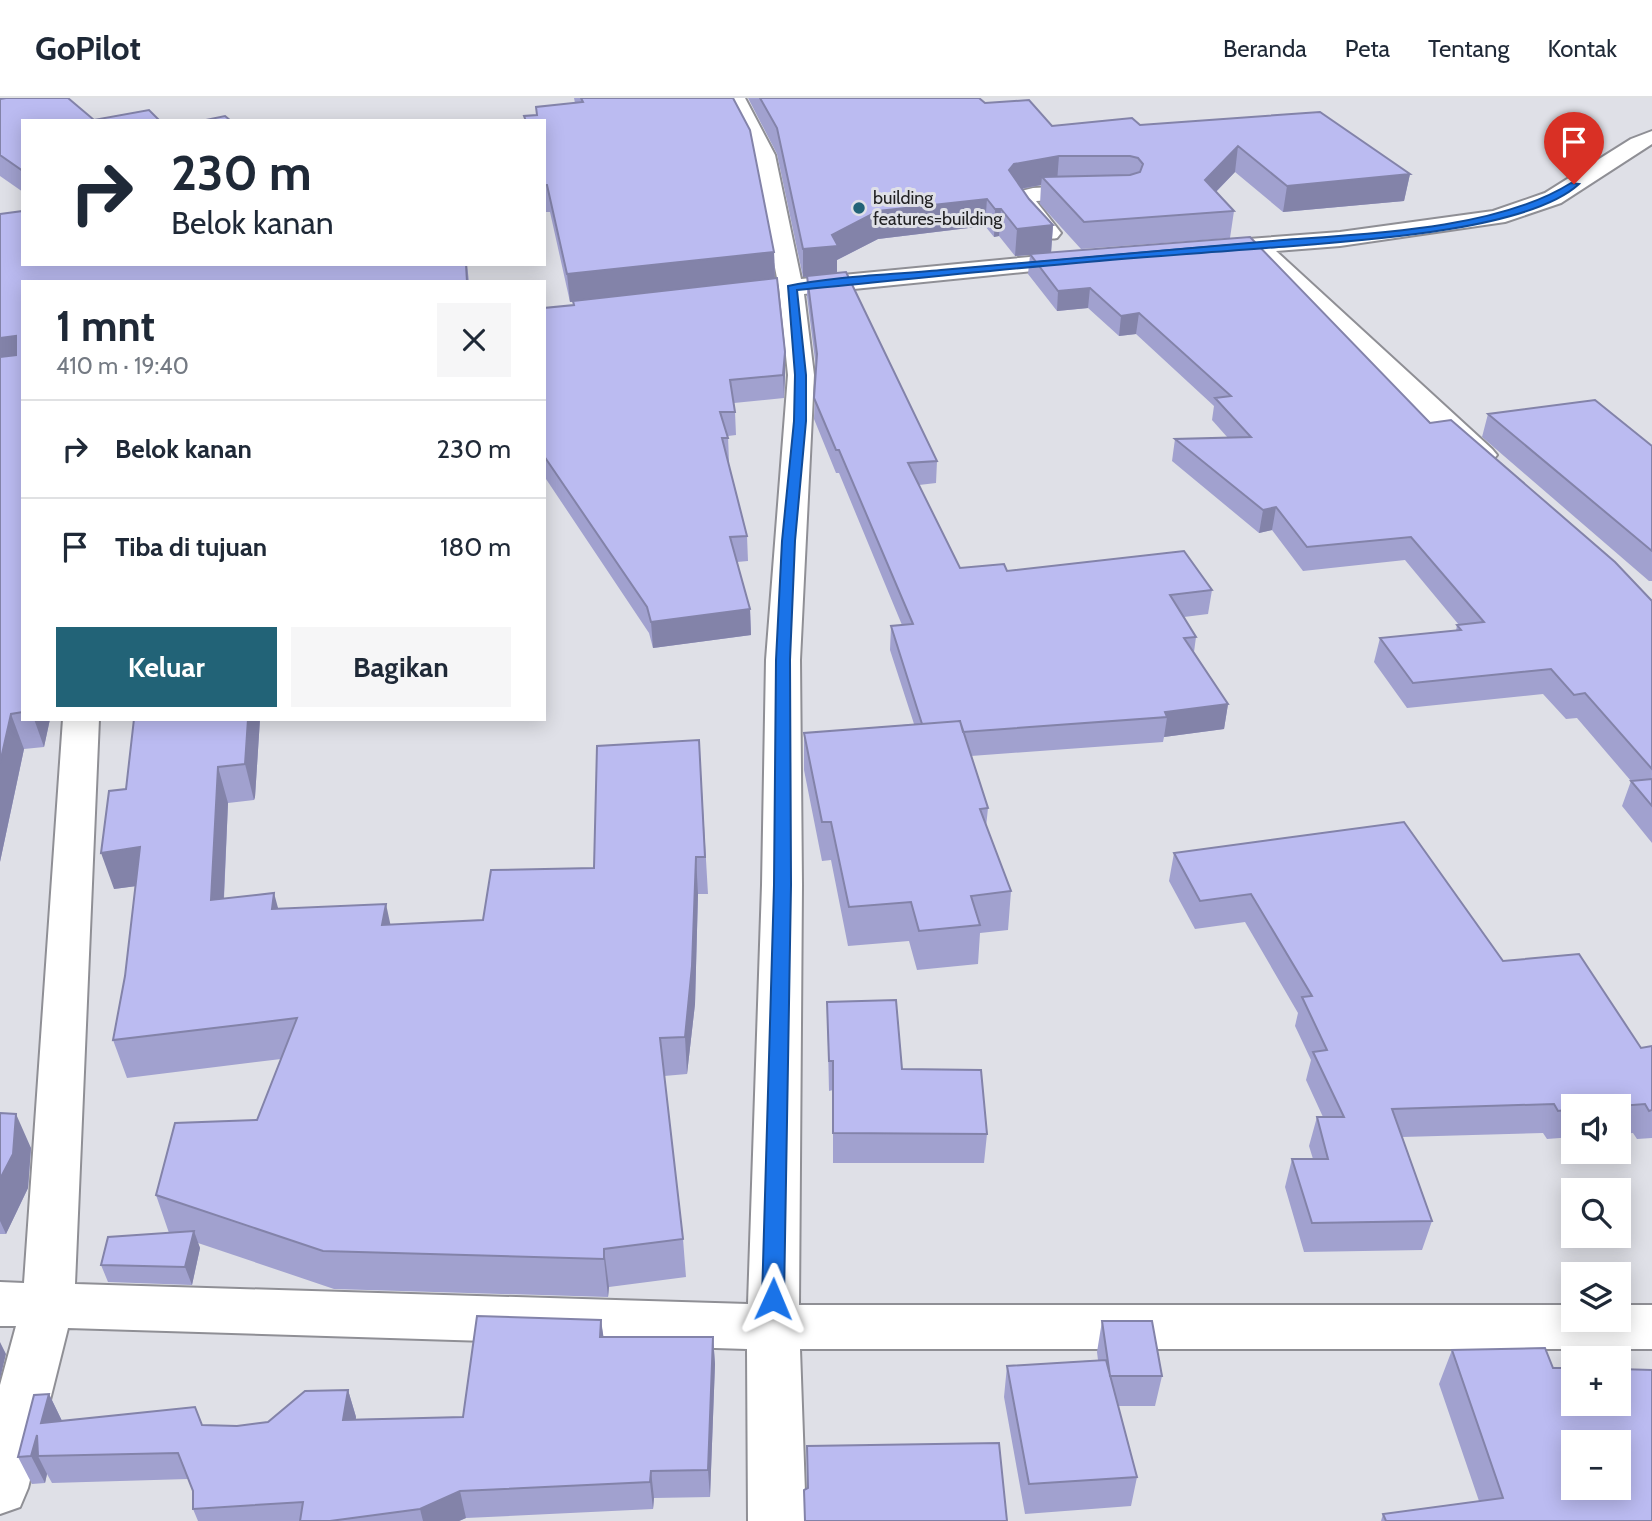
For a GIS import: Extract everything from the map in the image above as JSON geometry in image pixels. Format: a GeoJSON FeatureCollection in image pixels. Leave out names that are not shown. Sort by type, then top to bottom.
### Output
{"type":"FeatureCollection","features":[{"type":"Feature","properties":{"kind":"street"},"geometry":{"type":"LineString","coordinates":[[735,98],[764,155],[778,289],[801,375],[783,660],[782,885],[772,1327],[777,1521]]}},
{"type":"Feature","properties":{"kind":"street"},"geometry":{"type":"LineString","coordinates":[[1181,251],[1353,237],[1497,217],[1553,198],[1638,143],[1652,137]]}},
{"type":"Feature","properties":{"kind":"street"},"geometry":{"type":"LineString","coordinates":[[1074,260],[1037,220],[1021,198],[1032,195],[1116,192]]}},
{"type":"Feature","properties":{"kind":"street"},"geometry":{"type":"LineString","coordinates":[[1260,246],[1273,263],[1500,471]]}},
{"type":"Feature","properties":{"kind":"street"},"geometry":{"type":"LineString","coordinates":[[778,289],[1110,257]]}},
{"type":"Feature","properties":{"kind":"street"},"geometry":{"type":"LineString","coordinates":[[0,1488],[24,1304],[81,721]]}},
{"type":"Feature","properties":{"kind":"street"},"geometry":{"type":"LineString","coordinates":[[24,1304],[772,1327],[1652,1327]]}},
{"type":"Feature","properties":{"kind":"building"},"geometry":{"type":"Polygon","coordinates":[[[68,98],[93,119],[21,119],[21,170],[0,155],[0,99],[68,98]]]}},
{"type":"Feature","properties":{"kind":"building"},"geometry":{"type":"Polygon","coordinates":[[[581,98],[733,98],[750,130],[774,252],[567,274],[546,185],[546,119],[525,119],[524,116],[537,115],[536,107],[583,102],[581,98]]]}},
{"type":"Feature","properties":{"kind":"building"},"geometry":{"type":"Polygon","coordinates":[[[760,98],[979,98],[985,103],[1029,100],[1052,126],[1132,118],[1140,125],[1320,112],[1410,174],[1287,186],[1238,146],[1205,180],[1234,211],[1084,222],[1042,177],[1130,175],[1140,172],[1143,164],[1138,158],[1130,156],[1059,156],[1014,164],[1009,170],[1029,199],[1053,225],[1017,229],[1001,209],[995,209],[987,199],[878,211],[832,235],[838,246],[803,249],[777,128],[760,98]]]}},
{"type":"Feature","properties":{"kind":"building"},"geometry":{"type":"Polygon","coordinates":[[[149,110],[158,119],[100,119],[149,110]]]}},
{"type":"Feature","properties":{"kind":"building"},"geometry":{"type":"Polygon","coordinates":[[[21,211],[21,266],[466,266],[467,280],[21,280],[21,712],[11,714],[0,763],[0,357],[16,355],[16,336],[0,338],[0,214],[21,211]]]}},
{"type":"Feature","properties":{"kind":"building"},"geometry":{"type":"Polygon","coordinates":[[[1250,237],[1430,423],[1451,420],[1615,562],[1652,601],[1652,769],[1585,693],[1574,695],[1551,669],[1413,683],[1380,638],[1461,630],[1457,625],[1484,622],[1411,537],[1307,547],[1276,507],[1263,510],[1175,439],[1251,437],[1215,398],[1231,396],[1139,313],[1121,316],[1090,288],[1058,291],[1030,254],[1250,237]]]}},
{"type":"Feature","properties":{"kind":"building"},"geometry":{"type":"Polygon","coordinates":[[[846,272],[937,461],[908,463],[960,568],[1004,564],[1007,571],[1184,551],[1212,590],[1170,595],[1196,637],[1184,638],[1228,704],[1165,712],[1167,717],[963,732],[960,721],[922,724],[891,626],[913,624],[814,398],[817,354],[807,276],[846,272]]]}},
{"type":"Feature","properties":{"kind":"building"},"geometry":{"type":"Polygon","coordinates":[[[777,278],[785,352],[783,375],[730,380],[735,412],[720,412],[728,438],[722,438],[747,536],[730,537],[750,609],[651,622],[647,607],[546,459],[546,308],[574,305],[573,301],[777,278]]]}},
{"type":"Feature","properties":{"kind":"building"},"geometry":{"type":"Polygon","coordinates":[[[1595,400],[1652,446],[1652,551],[1488,414],[1595,400]]]}},
{"type":"Feature","properties":{"kind":"building"},"geometry":{"type":"Polygon","coordinates":[[[134,721],[248,721],[245,764],[218,767],[211,900],[274,893],[272,909],[386,904],[382,925],[483,920],[491,870],[594,868],[597,746],[699,740],[705,857],[696,857],[692,966],[685,1037],[660,1038],[683,1239],[604,1249],[604,1259],[323,1251],[156,1195],[175,1123],[257,1120],[297,1018],[113,1040],[125,976],[140,847],[101,853],[109,791],[126,789],[134,721]]]}},
{"type":"Feature","properties":{"kind":"building"},"geometry":{"type":"Polygon","coordinates":[[[960,721],[988,808],[980,809],[1011,891],[971,896],[980,925],[919,931],[911,902],[849,907],[831,822],[822,822],[804,733],[960,721]]]}},
{"type":"Feature","properties":{"kind":"building"},"geometry":{"type":"Polygon","coordinates":[[[1652,779],[1652,806],[1631,781],[1652,779]]]}},
{"type":"Feature","properties":{"kind":"building"},"geometry":{"type":"Polygon","coordinates":[[[1404,822],[1503,961],[1579,954],[1641,1048],[1652,1046],[1652,1110],[1649,1111],[1645,1104],[1631,1105],[1631,1094],[1561,1094],[1561,1111],[1558,1111],[1554,1104],[1392,1109],[1432,1221],[1312,1223],[1292,1159],[1328,1159],[1317,1117],[1344,1117],[1313,1052],[1327,1050],[1302,997],[1312,996],[1251,894],[1200,901],[1174,853],[1404,822]]]}},
{"type":"Feature","properties":{"kind":"building"},"geometry":{"type":"Polygon","coordinates":[[[896,1000],[902,1069],[981,1070],[987,1134],[833,1133],[833,1061],[829,1061],[827,1002],[896,1000]]]}},
{"type":"Feature","properties":{"kind":"building"},"geometry":{"type":"Polygon","coordinates":[[[0,1113],[16,1114],[13,1154],[0,1179],[0,1113]]]}},
{"type":"Feature","properties":{"kind":"building"},"geometry":{"type":"Polygon","coordinates":[[[194,1231],[185,1267],[101,1265],[108,1237],[194,1231]]]}},
{"type":"Feature","properties":{"kind":"building"},"geometry":{"type":"Polygon","coordinates":[[[477,1316],[601,1320],[600,1337],[713,1337],[708,1470],[651,1471],[650,1482],[460,1491],[420,1509],[330,1521],[300,1521],[303,1502],[193,1509],[193,1491],[178,1453],[38,1456],[37,1435],[31,1456],[18,1457],[34,1395],[49,1394],[41,1423],[195,1407],[202,1425],[237,1426],[268,1422],[305,1391],[348,1390],[343,1420],[463,1417],[477,1316]]]}},
{"type":"Feature","properties":{"kind":"building"},"geometry":{"type":"Polygon","coordinates":[[[1102,1321],[1152,1321],[1162,1376],[1110,1376],[1102,1321]]]}},
{"type":"Feature","properties":{"kind":"building"},"geometry":{"type":"Polygon","coordinates":[[[1545,1348],[1553,1368],[1561,1368],[1561,1416],[1631,1416],[1631,1369],[1652,1370],[1652,1521],[1386,1521],[1383,1514],[1503,1498],[1452,1350],[1545,1348]]]}},
{"type":"Feature","properties":{"kind":"building"},"geometry":{"type":"Polygon","coordinates":[[[1106,1360],[1137,1477],[1029,1484],[1007,1366],[1106,1360]]]}},
{"type":"Feature","properties":{"kind":"building"},"geometry":{"type":"Polygon","coordinates":[[[999,1443],[1007,1521],[805,1521],[804,1490],[808,1488],[807,1446],[999,1443]]]}},
{"type":"Feature","properties":{"kind":"place","name":"building features=building"},"geometry":{"type":"Point","coordinates":[859,208]}},
{"type":"Feature","properties":{"kind":"route"},"geometry":{"type":"LineString","coordinates":[[773,1299],[782,885],[783,660],[801,375],[792,288],[1074,260],[1340,239],[1448,226],[1497,217],[1553,198],[1574,184]]}}]}
